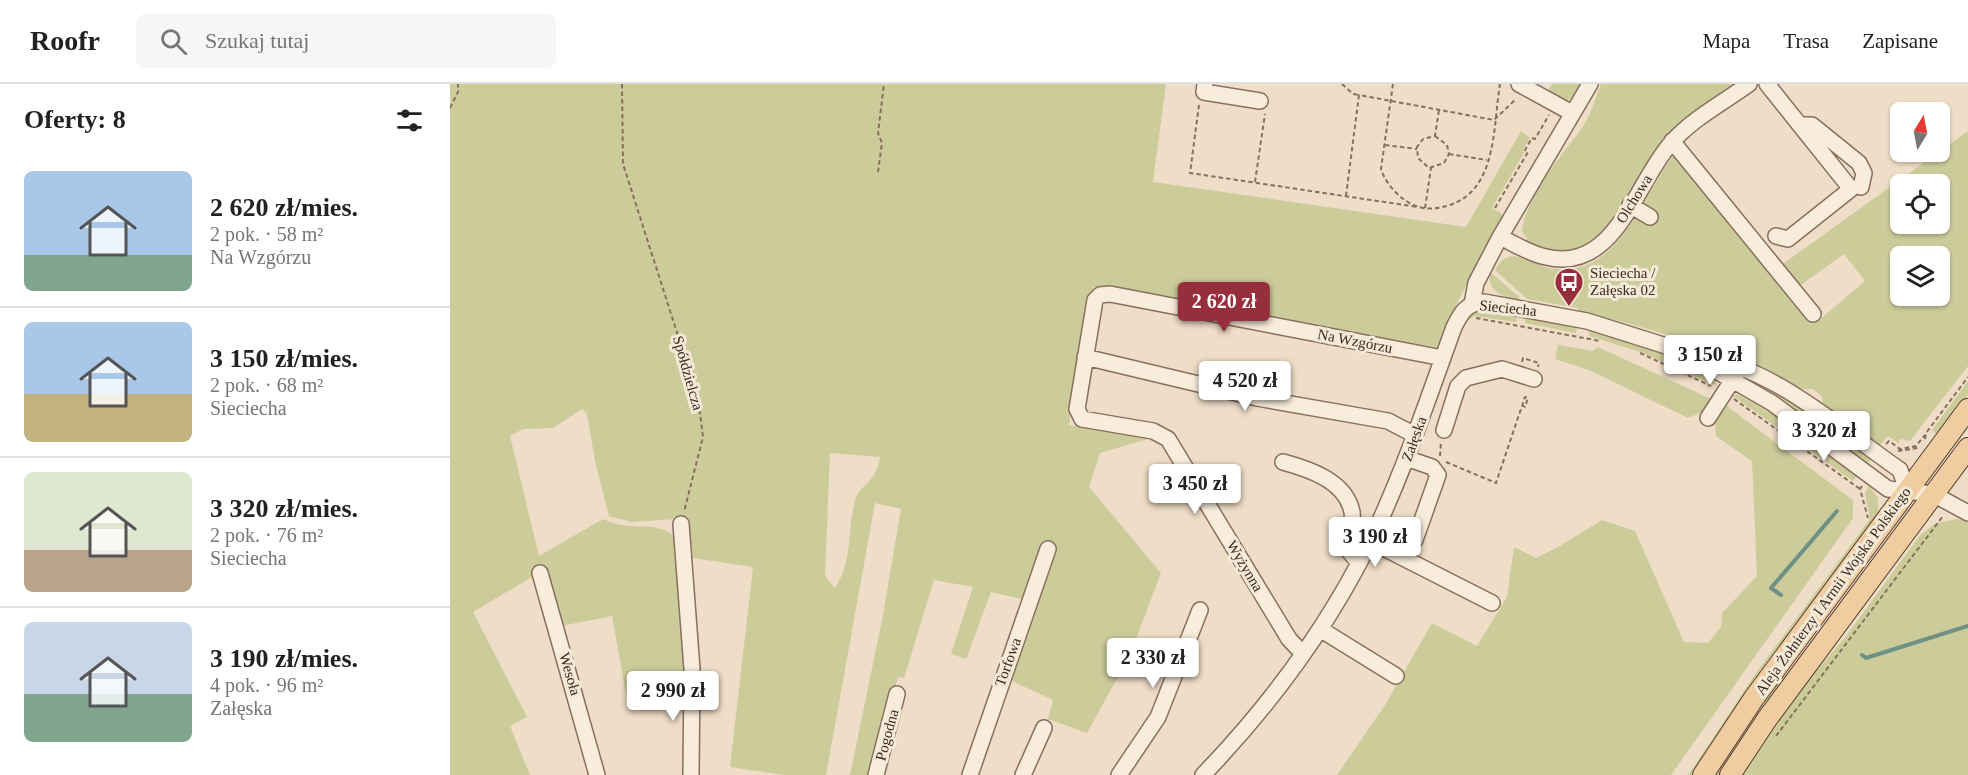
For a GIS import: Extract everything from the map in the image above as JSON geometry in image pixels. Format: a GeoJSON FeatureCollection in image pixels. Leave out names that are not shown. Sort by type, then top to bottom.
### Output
{"type":"FeatureCollection","features":[{"type":"Feature","properties":{"kind":"main road","name":"Aleja Żołnierzy I Armii Wojska Polskiego"},"geometry":{"type":"LineString","coordinates":[[1703,775],[1754,698],[1907,490],[1931,439],[1968,409]]}},
{"type":"Feature","properties":{"kind":"main road","name":"Aleja Żołnierzy I Armii Wojska Polskiego"},"geometry":{"type":"LineString","coordinates":[[1730,775],[1767,719],[1968,448]]}},
{"type":"Feature","properties":{"kind":"street"},"geometry":{"type":"LineString","coordinates":[[1205,84],[1204,92],[1260,101]]}},
{"type":"Feature","properties":{"kind":"street","name":"Załęska"},"geometry":{"type":"LineString","coordinates":[[1203,775],[1248,725],[1303,654],[1359,563],[1406,458],[1454,327],[1461,313],[1472,304],[1476,283],[1500,237],[1590,84]]}},
{"type":"Feature","properties":{"kind":"street","name":"Olchowa"},"geometry":{"type":"LineString","coordinates":[[1500,237],[1546,257],[1577,257],[1594,250],[1604,242],[1672,141],[1749,84]]}},
{"type":"Feature","properties":{"kind":"street"},"geometry":{"type":"LineString","coordinates":[[1773,86],[1851,189],[1788,239],[1776,236]]}},
{"type":"Feature","properties":{"kind":"street"},"geometry":{"type":"LineString","coordinates":[[1522,87],[1572,113]]}},
{"type":"Feature","properties":{"kind":"street"},"geometry":{"type":"LineString","coordinates":[[1801,125],[1812,125],[1859,163],[1864,173],[1862,187]]}},
{"type":"Feature","properties":{"kind":"street"},"geometry":{"type":"LineString","coordinates":[[1672,141],[1813,314]]}},
{"type":"Feature","properties":{"kind":"street"},"geometry":{"type":"LineString","coordinates":[[1630,205],[1650,217]]}},
{"type":"Feature","properties":{"kind":"street","name":"Na Wzgórzu"},"geometry":{"type":"LineString","coordinates":[[1077,409],[1095,300],[1100,295],[1110,294],[1443,358]]}},
{"type":"Feature","properties":{"kind":"street","name":"Sieciecha"},"geometry":{"type":"LineString","coordinates":[[1472,304],[1484,302],[1587,321],[1682,351],[1743,366],[1775,382],[1900,470],[1907,490]]}},
{"type":"Feature","properties":{"kind":"street","name":"Sieciecha"},"geometry":{"type":"LineString","coordinates":[[1682,351],[1772,403],[1888,489],[1933,494],[1968,513]]}},
{"type":"Feature","properties":{"kind":"street"},"geometry":{"type":"LineString","coordinates":[[1085,357],[1257,398],[1388,421],[1415,435]]}},
{"type":"Feature","properties":{"kind":"street"},"geometry":{"type":"LineString","coordinates":[[1708,418],[1732,379],[1743,366]]}},
{"type":"Feature","properties":{"kind":"street"},"geometry":{"type":"LineString","coordinates":[[1444,430],[1462,381],[1495,370],[1506,369],[1534,379]]}},
{"type":"Feature","properties":{"kind":"street"},"geometry":{"type":"LineString","coordinates":[[1430,392],[1454,400]]}},
{"type":"Feature","properties":{"kind":"street","name":"Wyżynna"},"geometry":{"type":"LineString","coordinates":[[1077,409],[1082,419],[1153,431],[1168,439],[1289,639],[1303,654]]}},
{"type":"Feature","properties":{"kind":"street"},"geometry":{"type":"LineString","coordinates":[[1406,458],[1432,467],[1438,475],[1415,540]]}},
{"type":"Feature","properties":{"kind":"street"},"geometry":{"type":"LineString","coordinates":[[1283,462],[1314,472],[1332,483],[1347,498],[1353,518],[1347,549],[1359,563]]}},
{"type":"Feature","properties":{"kind":"street"},"geometry":{"type":"LineString","coordinates":[[681,524],[692,669],[691,775]]}},
{"type":"Feature","properties":{"kind":"street"},"geometry":{"type":"LineString","coordinates":[[1370,541],[1492,603]]}},
{"type":"Feature","properties":{"kind":"street","name":"Torfowa"},"geometry":{"type":"LineString","coordinates":[[970,775],[1048,549]]}},
{"type":"Feature","properties":{"kind":"street","name":"Wesoła"},"geometry":{"type":"LineString","coordinates":[[540,573],[597,775]]}},
{"type":"Feature","properties":{"kind":"street"},"geometry":{"type":"LineString","coordinates":[[1119,775],[1158,717],[1200,610]]}},
{"type":"Feature","properties":{"kind":"street"},"geometry":{"type":"LineString","coordinates":[[1320,629],[1396,676]]}},
{"type":"Feature","properties":{"kind":"street","name":"Pogodna"},"geometry":{"type":"LineString","coordinates":[[876,775],[897,694]]}},
{"type":"Feature","properties":{"kind":"street"},"geometry":{"type":"LineString","coordinates":[[1023,775],[1044,728]]}},
{"type":"Feature","properties":{"kind":"path"},"geometry":{"type":"LineString","coordinates":[[450,108],[458,92],[458,84]]}},
{"type":"Feature","properties":{"kind":"path","name":"Spółdzielcza"},"geometry":{"type":"LineString","coordinates":[[622,84],[623,164],[698,398],[703,437],[681,524]]}},
{"type":"Feature","properties":{"kind":"path"},"geometry":{"type":"LineString","coordinates":[[878,172],[882,143],[878,133],[884,84]]}},
{"type":"Feature","properties":{"kind":"path"},"geometry":{"type":"LineString","coordinates":[[1342,84],[1353,94],[1494,120]]}},
{"type":"Feature","properties":{"kind":"path"},"geometry":{"type":"LineString","coordinates":[[1393,84],[1381,169],[1384,178],[1399,195],[1418,207]]}},
{"type":"Feature","properties":{"kind":"path"},"geometry":{"type":"LineString","coordinates":[[1199,105],[1190,173],[1425,208],[1444,207],[1470,194],[1484,175],[1500,84]]}},
{"type":"Feature","properties":{"kind":"path"},"geometry":{"type":"LineString","coordinates":[[1494,120],[1522,87]]}},
{"type":"Feature","properties":{"kind":"path"},"geometry":{"type":"LineString","coordinates":[[1346,196],[1359,95]]}},
{"type":"Feature","properties":{"kind":"path"},"geometry":{"type":"LineString","coordinates":[[1435,136],[1439,110]]}},
{"type":"Feature","properties":{"kind":"path"},"geometry":{"type":"LineString","coordinates":[[1495,208],[1528,152],[1525,150],[1532,138],[1535,139],[1552,110]]}},
{"type":"Feature","properties":{"kind":"path"},"geometry":{"type":"LineString","coordinates":[[1255,183],[1264,117]]}},
{"type":"Feature","properties":{"kind":"path"},"geometry":{"type":"LineString","coordinates":[[1435,136],[1444,140],[1449,154],[1444,164],[1431,168],[1420,162],[1417,149],[1423,139],[1435,136]]}},
{"type":"Feature","properties":{"kind":"path"},"geometry":{"type":"LineString","coordinates":[[1384,145],[1417,149]]}},
{"type":"Feature","properties":{"kind":"path"},"geometry":{"type":"LineString","coordinates":[[1449,154],[1488,160]]}},
{"type":"Feature","properties":{"kind":"path"},"geometry":{"type":"LineString","coordinates":[[1425,208],[1431,168]]}},
{"type":"Feature","properties":{"kind":"path"},"geometry":{"type":"LineString","coordinates":[[1454,327],[1461,330],[1475,318],[1608,343]]}},
{"type":"Feature","properties":{"kind":"path"},"geometry":{"type":"LineString","coordinates":[[1640,353],[1724,393],[1771,424],[1854,487],[1860,489]]}},
{"type":"Feature","properties":{"kind":"path"},"geometry":{"type":"LineString","coordinates":[[1881,457],[1892,447],[1900,452],[1917,449],[1931,439],[1968,377]]}},
{"type":"Feature","properties":{"kind":"path"},"geometry":{"type":"LineString","coordinates":[[1444,430],[1438,450],[1441,458],[1496,483],[1525,397],[1528,398],[1525,407],[1522,405],[1526,394]]}},
{"type":"Feature","properties":{"kind":"path"},"geometry":{"type":"LineString","coordinates":[[1881,457],[1889,441],[1900,449],[1916,446],[1931,439]]}},
{"type":"Feature","properties":{"kind":"path"},"geometry":{"type":"LineString","coordinates":[[1854,487],[1868,474]]}},
{"type":"Feature","properties":{"kind":"path"},"geometry":{"type":"LineString","coordinates":[[1868,474],[1860,489],[1868,518]]}},
{"type":"Feature","properties":{"kind":"path"},"geometry":{"type":"LineString","coordinates":[[1775,738],[1952,504]]}},
{"type":"Feature","properties":{"kind":"green space"},"geometry":{"type":"Polygon","coordinates":[[[450,84],[1166,84],[1153,182],[1466,227],[1521,131],[1530,138],[1523,149],[1524,153],[1492,208],[1502,214],[1503,219],[1460,297],[1437,347],[1093,287],[1069,425],[1148,439],[1100,453],[1089,487],[1161,573],[1130,655],[1087,733],[1048,719],[1053,700],[1006,678],[1025,600],[991,592],[966,659],[951,654],[973,587],[934,580],[904,678],[898,677],[871,775],[850,775],[883,615],[901,509],[875,503],[826,775],[785,775],[730,767],[753,567],[693,558],[689,529],[677,519],[631,522],[609,516],[595,461],[587,414],[582,409],[553,428],[523,429],[510,436],[539,556],[603,519],[623,525],[658,528],[674,536],[684,622],[688,688],[627,699],[612,616],[561,626],[546,571],[538,566],[537,574],[473,612],[527,717],[510,726],[530,775],[450,775],[450,84]],[[830,453],[825,576],[835,588],[845,567],[857,495],[872,478],[880,457],[830,453]]]}},
{"type":"Feature","properties":{"kind":"green space"},"geometry":{"type":"Polygon","coordinates":[[[1552,84],[1583,84],[1576,96],[1565,101],[1546,94],[1552,84]]]}},
{"type":"Feature","properties":{"kind":"green space"},"geometry":{"type":"Polygon","coordinates":[[[1601,84],[1738,84],[1657,151],[1607,230],[1597,238],[1578,248],[1558,251],[1525,242],[1527,238],[1522,232],[1529,207],[1554,165],[1584,126],[1601,84]]]}},
{"type":"Feature","properties":{"kind":"green space"},"geometry":{"type":"Polygon","coordinates":[[[1968,131],[1968,366],[1910,441],[1901,439],[1898,443],[1888,436],[1880,446],[1823,405],[1822,397],[1813,389],[1797,387],[1763,368],[1690,341],[1578,311],[1578,308],[1527,299],[1495,270],[1502,260],[1512,256],[1556,269],[1578,268],[1597,260],[1627,229],[1675,154],[1817,322],[1865,281],[1844,254],[1798,287],[1780,266],[1890,187],[1890,234],[1950,234],[1950,174],[1908,174],[1925,162],[1950,162],[1950,144],[1968,131]]]}},
{"type":"Feature","properties":{"kind":"green space"},"geometry":{"type":"Polygon","coordinates":[[[1490,272],[1519,297],[1519,300],[1497,292],[1491,284],[1490,272]]]}},
{"type":"Feature","properties":{"kind":"green space"},"geometry":{"type":"Polygon","coordinates":[[[1484,310],[1517,316],[1516,322],[1474,316],[1465,324],[1471,315],[1484,310]]]}},
{"type":"Feature","properties":{"kind":"green space"},"geometry":{"type":"Polygon","coordinates":[[[1525,317],[1577,326],[1576,333],[1525,323],[1525,317]]]}},
{"type":"Feature","properties":{"kind":"green space"},"geometry":{"type":"Polygon","coordinates":[[[1590,330],[1669,355],[1713,377],[1717,386],[1640,352],[1589,336],[1590,330]]]}},
{"type":"Feature","properties":{"kind":"green space"},"geometry":{"type":"Polygon","coordinates":[[[1558,345],[1593,351],[1598,347],[1711,399],[1702,412],[1688,418],[1589,370],[1555,359],[1558,345]]]}},
{"type":"Feature","properties":{"kind":"green space"},"geometry":{"type":"Polygon","coordinates":[[[1743,378],[1793,404],[1871,459],[1867,464],[1743,378]]]}},
{"type":"Feature","properties":{"kind":"green space"},"geometry":{"type":"Polygon","coordinates":[[[1968,381],[1968,395],[1938,435],[1932,430],[1968,381]]]}},
{"type":"Feature","properties":{"kind":"green space"},"geometry":{"type":"Polygon","coordinates":[[[1737,394],[1772,414],[1857,476],[1853,481],[1733,396],[1737,394]]]}},
{"type":"Feature","properties":{"kind":"green space"},"geometry":{"type":"Polygon","coordinates":[[[1724,404],[1853,500],[1853,518],[1671,775],[1337,775],[1385,705],[1432,623],[1477,646],[1507,597],[1514,547],[1536,558],[1602,520],[1635,531],[1684,642],[1708,643],[1721,627],[1722,613],[1757,576],[1752,461],[1716,436],[1715,421],[1724,404]]]}},
{"type":"Feature","properties":{"kind":"green space"},"geometry":{"type":"Polygon","coordinates":[[[1869,486],[1878,498],[1878,515],[1695,775],[1688,775],[1756,673],[1870,519],[1865,493],[1869,486]]]}},
{"type":"Feature","properties":{"kind":"green space"},"geometry":{"type":"Polygon","coordinates":[[[1957,519],[1968,521],[1968,775],[1739,775],[1784,708],[1846,636],[1921,534],[1936,523],[1957,519]]]}},
{"type":"Feature","properties":{"kind":"green space"},"geometry":{"type":"Polygon","coordinates":[[[1808,640],[1721,775],[1713,775],[1753,714],[1808,640]]]}},
{"type":"Feature","properties":{"kind":"waterway"},"geometry":{"type":"LineString","coordinates":[[1781,595],[1771,588],[1837,511]]}},
{"type":"Feature","properties":{"kind":"waterway"},"geometry":{"type":"LineString","coordinates":[[1862,655],[1866,658],[1968,626]]}},
{"type":"Feature","properties":{"kind":"place","name":"Sieciecha / Załęska 02"},"geometry":{"type":"Point","coordinates":[1569,308]}}]}
